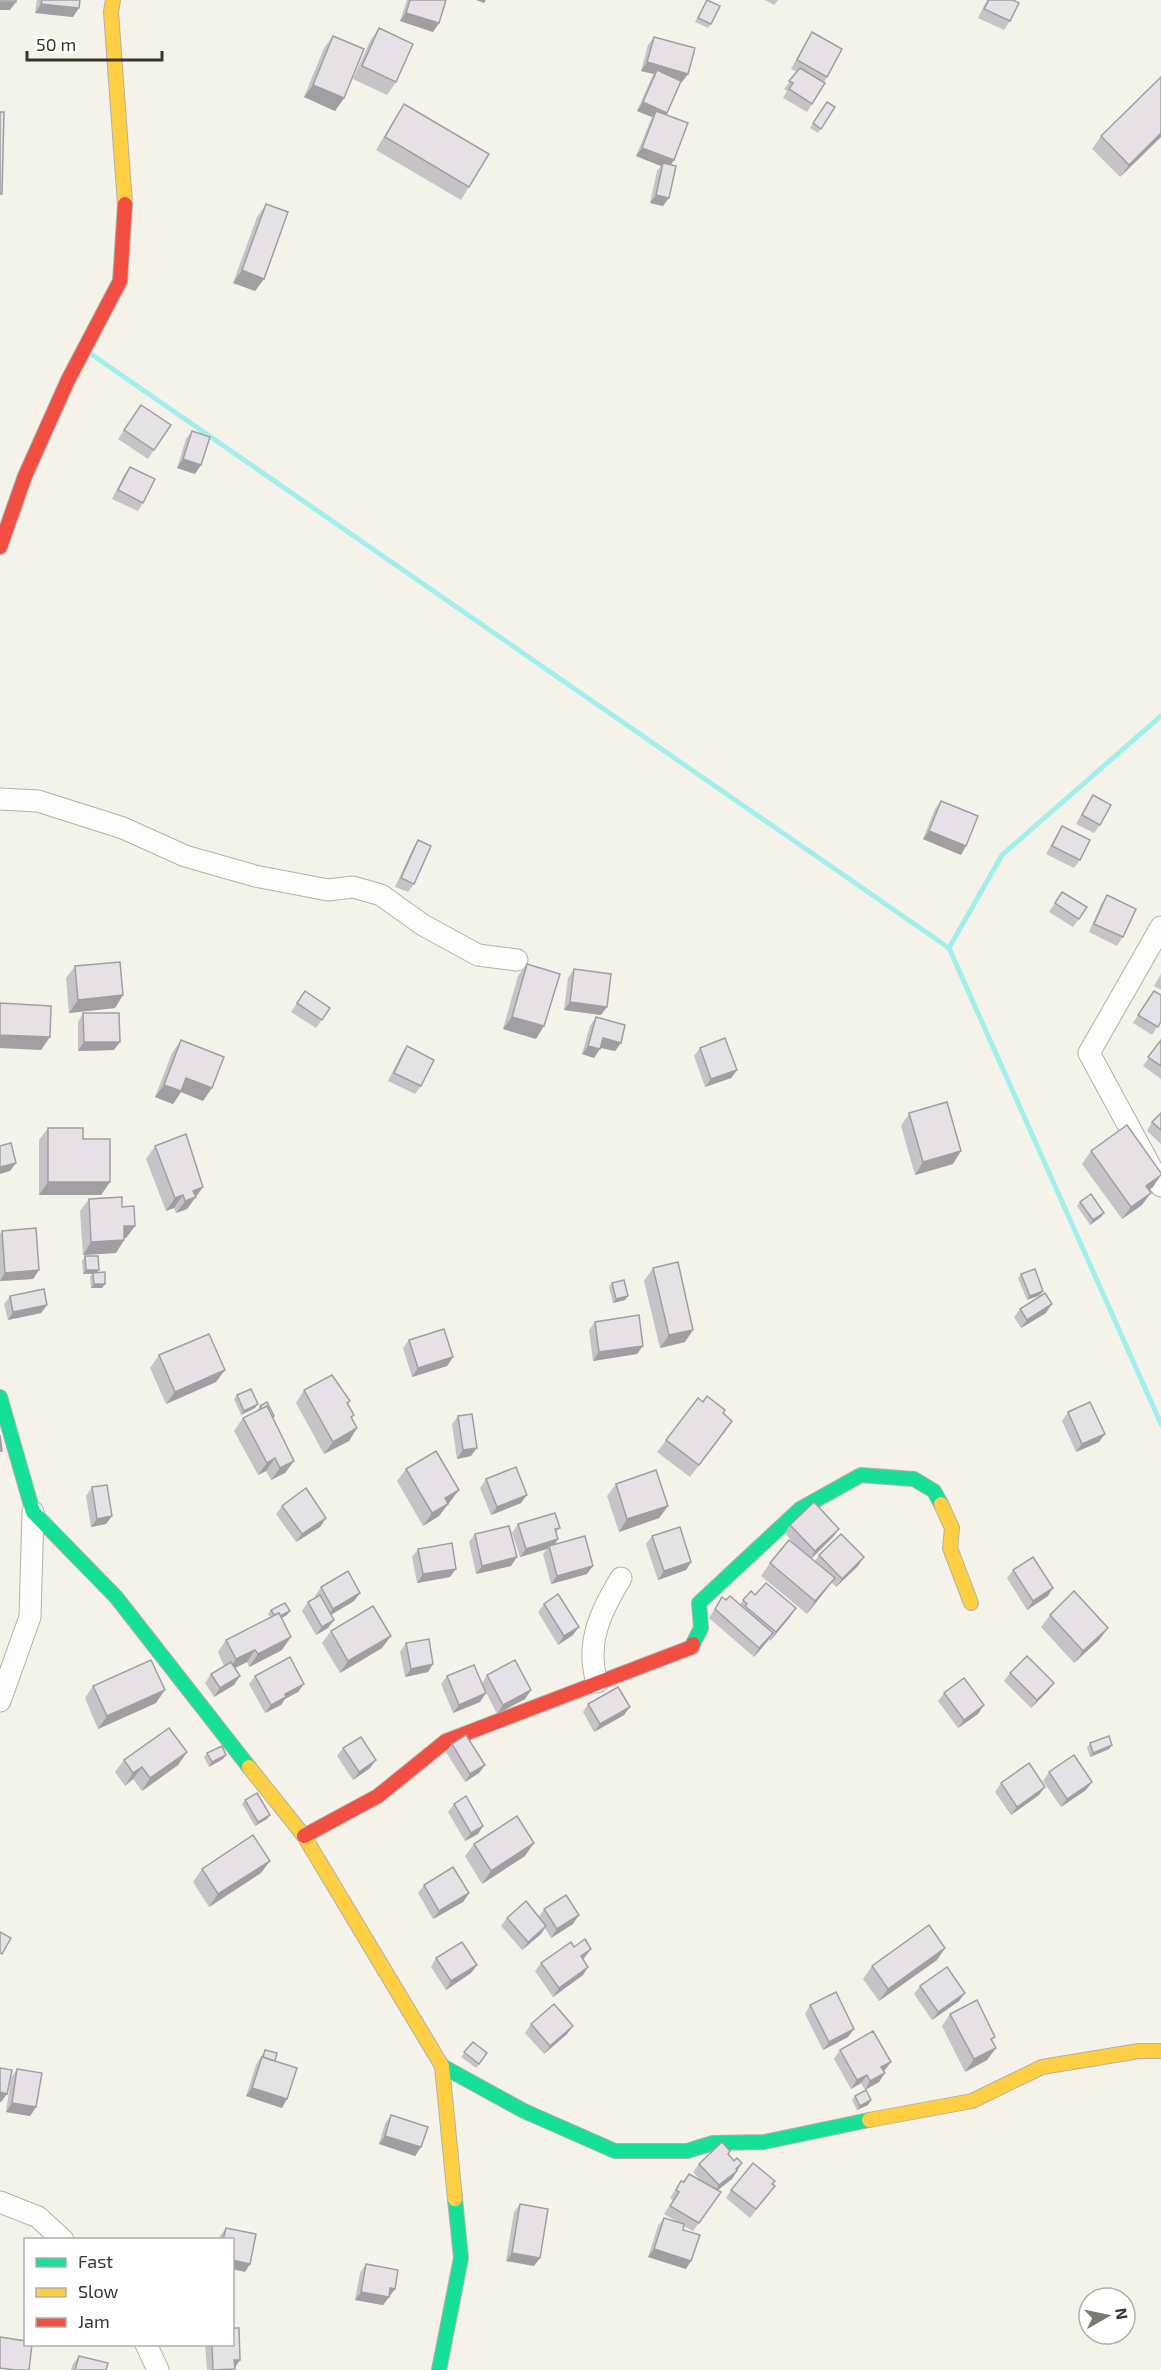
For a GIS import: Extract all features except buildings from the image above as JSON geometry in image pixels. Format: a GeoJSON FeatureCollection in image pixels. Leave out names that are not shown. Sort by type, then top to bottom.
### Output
{"type":"FeatureCollection","features":[{"type":"Feature","properties":{"kind":"street"},"geometry":{"type":"LineString","coordinates":[[0,547],[25,476],[68,380],[120,281],[126,192],[111,12],[113,0]]}},
{"type":"Feature","properties":{"kind":"street"},"geometry":{"type":"LineString","coordinates":[[0,799],[38,801],[123,828],[185,856],[255,876],[328,890],[353,887],[381,895],[423,925],[478,955],[517,960]]}},
{"type":"Feature","properties":{"kind":"street"},"geometry":{"type":"LineString","coordinates":[[1161,927],[1089,1053],[1161,1186]]}},
{"type":"Feature","properties":{"kind":"street"},"geometry":{"type":"LineString","coordinates":[[0,1397],[33,1512],[30,1617],[0,1701]]}},
{"type":"Feature","properties":{"kind":"street"},"geometry":{"type":"LineString","coordinates":[[304,1836],[378,1797],[446,1741],[692,1647],[701,1628],[699,1603],[762,1547],[800,1509],[861,1475],[914,1479],[933,1491],[952,1528],[950,1548],[970,1603]]}},
{"type":"Feature","properties":{"kind":"street"},"geometry":{"type":"LineString","coordinates":[[33,1512],[116,1597],[304,1836],[442,2066],[461,2258],[439,2370]]}},
{"type":"Feature","properties":{"kind":"street"},"geometry":{"type":"LineString","coordinates":[[597,1682],[592,1645],[603,1608],[621,1578]]}},
{"type":"Feature","properties":{"kind":"street"},"geometry":{"type":"LineString","coordinates":[[442,2066],[524,2111],[615,2151],[687,2151],[713,2143],[764,2142],[905,2112],[972,2101],[1042,2067],[1139,2051],[1161,2050]]}},
{"type":"Feature","properties":{"kind":"street"},"geometry":{"type":"LineString","coordinates":[[0,2202],[38,2217],[61,2238]]}},
{"type":"Feature","properties":{"kind":"street"},"geometry":{"type":"LineString","coordinates":[[147,2346],[158,2370]]}},
{"type":"Feature","properties":{"kind":"waterway"},"geometry":{"type":"LineString","coordinates":[[91,354],[949,948],[1161,1424]]}},
{"type":"Feature","properties":{"kind":"waterway"},"geometry":{"type":"LineString","coordinates":[[949,948],[1002,855],[1161,716]]}},
{"type":"Feature","properties":{"kind":"traffic: fast"},"geometry":{"type":"LineString","coordinates":[[0,1397],[33,1512],[116,1597],[249,1767]]}},
{"type":"Feature","properties":{"kind":"traffic: fast"},"geometry":{"type":"LineString","coordinates":[[693,1644],[701,1628],[699,1603],[800,1509],[861,1475],[914,1479],[934,1491],[941,1504]]}},
{"type":"Feature","properties":{"kind":"traffic: fast"},"geometry":{"type":"LineString","coordinates":[[442,2066],[524,2111],[615,2151],[687,2151],[713,2143],[764,2142],[869,2120]]}},
{"type":"Feature","properties":{"kind":"traffic: fast"},"geometry":{"type":"LineString","coordinates":[[439,2370],[461,2258],[455,2199]]}},
{"type":"Feature","properties":{"kind":"traffic: slow"},"geometry":{"type":"LineString","coordinates":[[113,0],[111,12],[125,204]]}},
{"type":"Feature","properties":{"kind":"traffic: slow"},"geometry":{"type":"LineString","coordinates":[[941,1504],[952,1528],[950,1548],[971,1603]]}},
{"type":"Feature","properties":{"kind":"traffic: slow"},"geometry":{"type":"LineString","coordinates":[[249,1767],[304,1836],[442,2066],[455,2199]]}},
{"type":"Feature","properties":{"kind":"traffic: slow"},"geometry":{"type":"LineString","coordinates":[[869,2120],[972,2101],[1042,2067],[1139,2051],[1161,2051]]}},
{"type":"Feature","properties":{"kind":"traffic: jam"},"geometry":{"type":"LineString","coordinates":[[0,547],[25,476],[68,380],[120,281],[125,204]]}},
{"type":"Feature","properties":{"kind":"traffic: jam"},"geometry":{"type":"LineString","coordinates":[[304,1836],[378,1796],[446,1741],[692,1647],[693,1644]]}}]}
